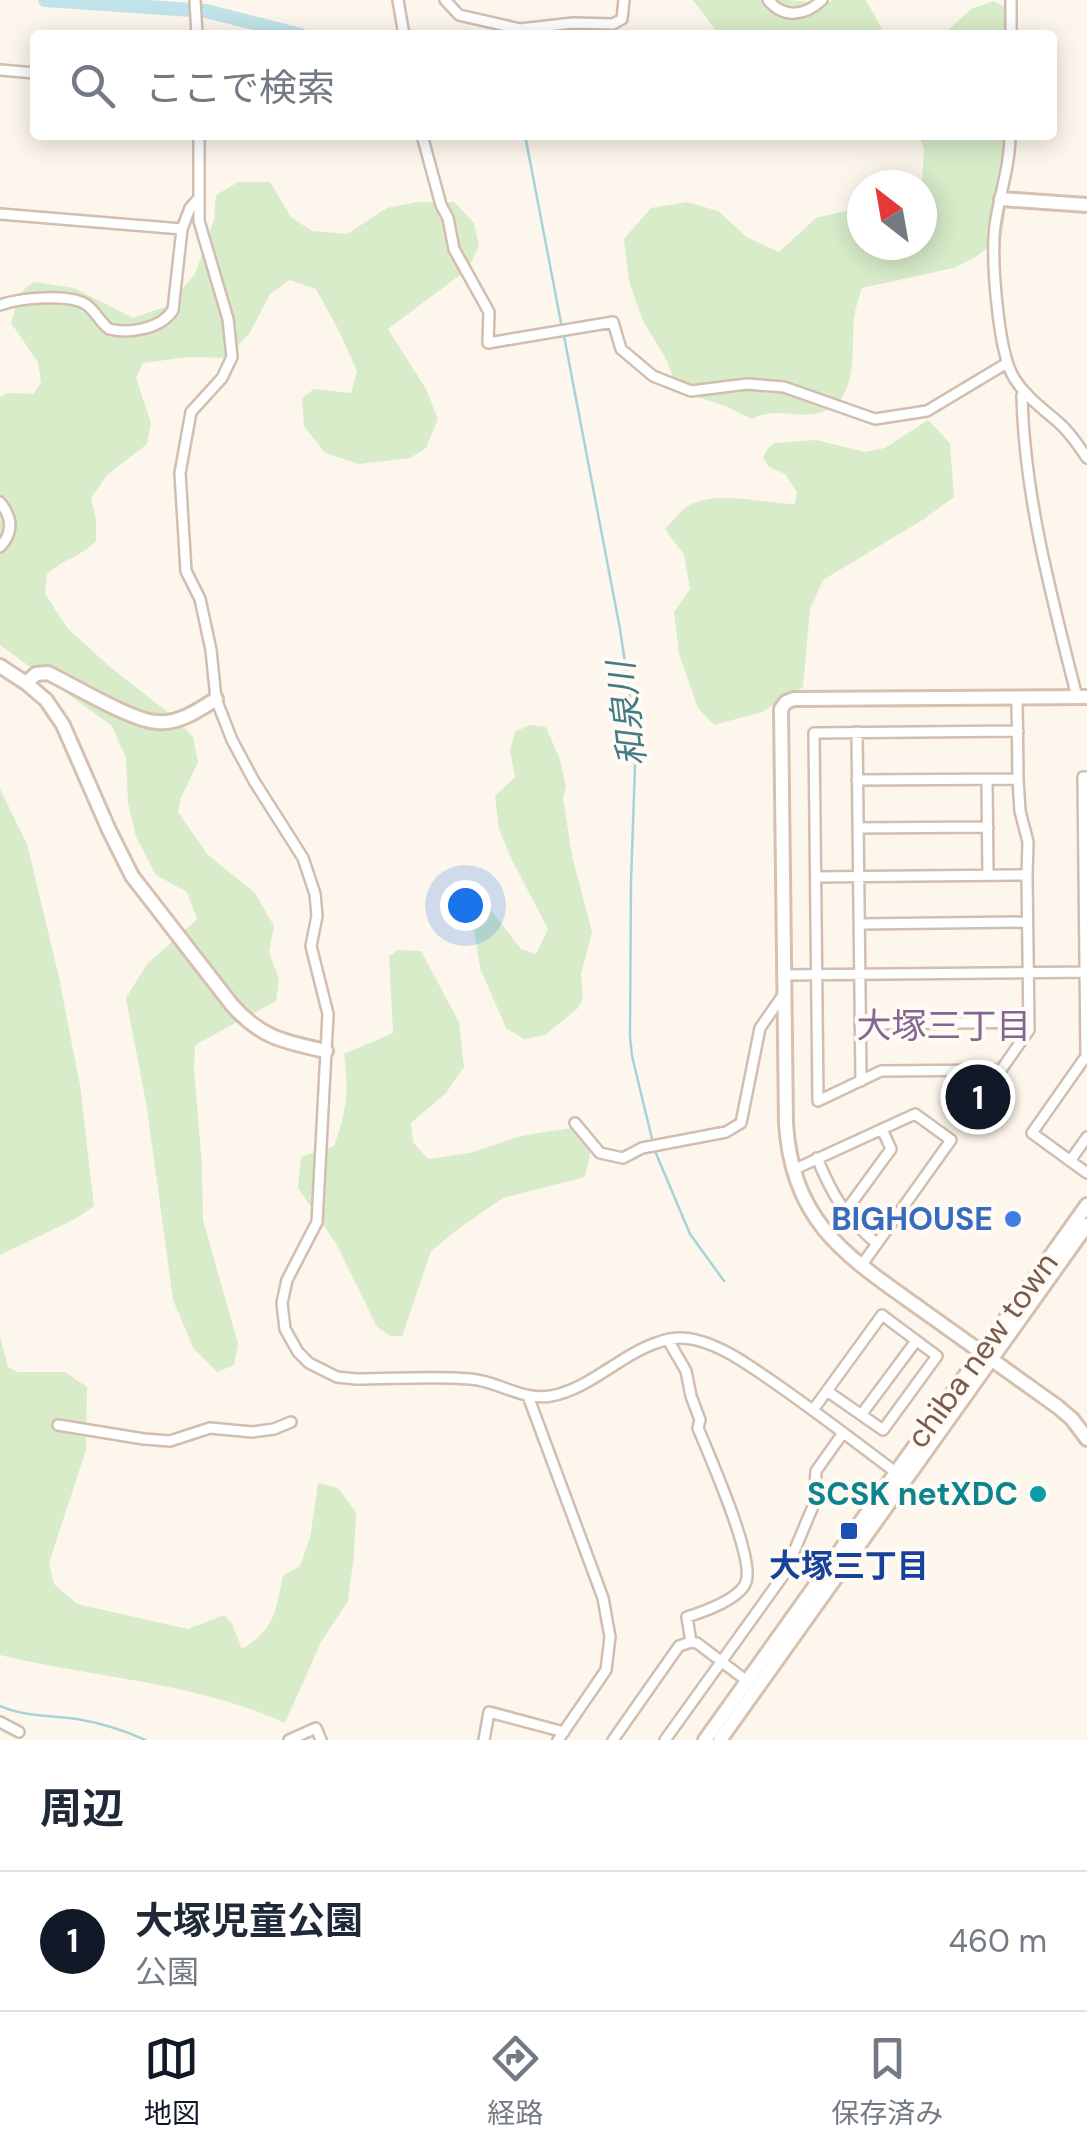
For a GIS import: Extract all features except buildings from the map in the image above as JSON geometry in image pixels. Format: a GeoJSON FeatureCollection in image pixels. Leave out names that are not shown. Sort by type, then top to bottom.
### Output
{"type":"FeatureCollection","features":[{"type":"Feature","properties":{"kind":"street"},"geometry":{"type":"LineString","coordinates":[[398,0],[403,30]]}},
{"type":"Feature","properties":{"kind":"street"},"geometry":{"type":"LineString","coordinates":[[445,0],[459,15],[520,29],[573,23],[613,24],[622,19],[624,0]]}},
{"type":"Feature","properties":{"kind":"street"},"geometry":{"type":"LineString","coordinates":[[768,0],[780,11],[795,14],[822,0]]}},
{"type":"Feature","properties":{"kind":"street"},"geometry":{"type":"LineString","coordinates":[[1011,0],[1011,30]]}},
{"type":"Feature","properties":{"kind":"street"},"geometry":{"type":"LineString","coordinates":[[195,3],[197,30]]}},
{"type":"Feature","properties":{"kind":"street"},"geometry":{"type":"LineString","coordinates":[[0,70],[30,73]]}},
{"type":"Feature","properties":{"kind":"street"},"geometry":{"type":"LineString","coordinates":[[199,140],[199,221],[228,319],[232,357],[222,378],[191,412],[180,474],[186,571],[200,600],[216,699],[240,754],[303,858],[315,894],[317,916],[311,946],[328,1014],[316,1222],[286,1280],[282,1303],[290,1340],[308,1363],[338,1377],[470,1379],[495,1383],[528,1396],[556,1395],[573,1388],[656,1342],[693,1338],[758,1372],[900,1476]]}},
{"type":"Feature","properties":{"kind":"street"},"geometry":{"type":"LineString","coordinates":[[423,140],[454,249],[488,312],[488,343],[613,322],[622,349],[654,376],[690,391],[746,384],[784,387],[875,419],[926,411],[1006,363]]}},
{"type":"Feature","properties":{"kind":"street"},"geometry":{"type":"LineString","coordinates":[[1010,140],[994,249],[1003,352],[1030,400],[1060,424],[1087,458]]}},
{"type":"Feature","properties":{"kind":"street"},"geometry":{"type":"LineString","coordinates":[[1001,199],[1087,205]]}},
{"type":"Feature","properties":{"kind":"street"},"geometry":{"type":"LineString","coordinates":[[0,306],[25,299],[79,301],[91,308],[108,329],[125,332],[159,324],[173,310],[182,230],[190,208],[198,200]]}},
{"type":"Feature","properties":{"kind":"street"},"geometry":{"type":"LineString","coordinates":[[0,214],[182,230]]}},
{"type":"Feature","properties":{"kind":"street"},"geometry":{"type":"LineString","coordinates":[[1022,394],[1022,435],[1053,602],[1082,696],[794,699],[783,704],[786,1123],[794,1170],[812,1214],[833,1241],[861,1266],[1072,1418],[1087,1439]]}},
{"type":"Feature","properties":{"kind":"street"},"geometry":{"type":"LineString","coordinates":[[0,502],[11,523],[0,547]]}},
{"type":"Feature","properties":{"kind":"street"},"geometry":{"type":"LineString","coordinates":[[0,666],[46,700],[63,724],[132,876],[232,1005],[264,1034],[326,1051]]}},
{"type":"Feature","properties":{"kind":"street"},"geometry":{"type":"LineString","coordinates":[[26,683],[36,674],[48,673],[133,716],[159,723],[183,718],[216,699]]}},
{"type":"Feature","properties":{"kind":"street"},"geometry":{"type":"LineString","coordinates":[[1017,697],[1018,731],[1018,780],[1020,811],[1028,842],[1029,1030],[1001,1070],[882,1071],[818,1101],[814,733],[1018,731]]}},
{"type":"Feature","properties":{"kind":"street"},"geometry":{"type":"LineString","coordinates":[[857,732],[861,1081]]}},
{"type":"Feature","properties":{"kind":"street"},"geometry":{"type":"LineString","coordinates":[[1087,778],[1086,1056],[1032,1133],[1087,1173]]}},
{"type":"Feature","properties":{"kind":"street"},"geometry":{"type":"LineString","coordinates":[[858,780],[1018,780]]}},
{"type":"Feature","properties":{"kind":"street"},"geometry":{"type":"LineString","coordinates":[[987,780],[988,875]]}},
{"type":"Feature","properties":{"kind":"street"},"geometry":{"type":"LineString","coordinates":[[858,828],[988,827]]}},
{"type":"Feature","properties":{"kind":"street"},"geometry":{"type":"LineString","coordinates":[[816,877],[1027,875]]}},
{"type":"Feature","properties":{"kind":"street"},"geometry":{"type":"LineString","coordinates":[[859,924],[1028,922]]}},
{"type":"Feature","properties":{"kind":"street"},"geometry":{"type":"LineString","coordinates":[[784,975],[1086,972]]}},
{"type":"Feature","properties":{"kind":"street"},"geometry":{"type":"LineString","coordinates":[[575,1123],[600,1153],[623,1158],[642,1148],[726,1132],[740,1123],[760,1028],[784,993]]}},
{"type":"Feature","properties":{"kind":"street"},"geometry":{"type":"LineString","coordinates":[[860,1024],[1029,1022]]}},
{"type":"Feature","properties":{"kind":"street"},"geometry":{"type":"LineString","coordinates":[[794,1170],[915,1114],[951,1140],[861,1266]]}},
{"type":"Feature","properties":{"kind":"street"},"geometry":{"type":"LineString","coordinates":[[845,1212],[890,1150],[882,1129]]}},
{"type":"Feature","properties":{"kind":"street"},"geometry":{"type":"LineString","coordinates":[[1070,1161],[1087,1137]]}},
{"type":"Feature","properties":{"kind":"street"},"geometry":{"type":"LineString","coordinates":[[817,1158],[845,1212],[877,1244]]}},
{"type":"Feature","properties":{"kind":"street","name":"chiba new town"},"geometry":{"type":"LineString","coordinates":[[720,1740],[1087,1205]]}},
{"type":"Feature","properties":{"kind":"street","name":"chiba new town"},"geometry":{"type":"LineString","coordinates":[[986,1355],[1087,1225]]}},
{"type":"Feature","properties":{"kind":"street"},"geometry":{"type":"LineString","coordinates":[[813,1410],[882,1315],[937,1356],[883,1430],[827,1391]]}},
{"type":"Feature","properties":{"kind":"street"},"geometry":{"type":"LineString","coordinates":[[668,1340],[686,1372],[700,1420],[698,1428],[728,1497],[748,1567],[742,1590],[688,1618],[691,1642]]}},
{"type":"Feature","properties":{"kind":"street"},"geometry":{"type":"LineString","coordinates":[[862,1415],[916,1340]]}},
{"type":"Feature","properties":{"kind":"street"},"geometry":{"type":"LineString","coordinates":[[484,1740],[489,1712],[561,1736],[606,1670],[609,1627],[603,1598],[528,1396]]}},
{"type":"Feature","properties":{"kind":"street"},"geometry":{"type":"LineString","coordinates":[[58,1426],[170,1440],[210,1428],[252,1432],[291,1422]]}},
{"type":"Feature","properties":{"kind":"street"},"geometry":{"type":"LineString","coordinates":[[665,1740],[785,1573],[814,1504],[816,1472],[843,1433]]}},
{"type":"Feature","properties":{"kind":"street","name":"chiba new town"},"geometry":{"type":"LineString","coordinates":[[705,1740],[900,1476]]}},
{"type":"Feature","properties":{"kind":"street"},"geometry":{"type":"LineString","coordinates":[[614,1740],[678,1646],[697,1643],[746,1681]]}},
{"type":"Feature","properties":{"kind":"street"},"geometry":{"type":"LineString","coordinates":[[0,1722],[19,1732]]}},
{"type":"Feature","properties":{"kind":"street"},"geometry":{"type":"LineString","coordinates":[[289,1740],[316,1728],[321,1740]]}},
{"type":"Feature","properties":{"kind":"green space"},"geometry":{"type":"Polygon","coordinates":[[[693,0],[866,0],[882,29],[880,30],[715,30],[693,0]]]}},
{"type":"Feature","properties":{"kind":"green space"},"geometry":{"type":"Polygon","coordinates":[[[994,1],[1005,7],[1011,30],[948,30],[971,9],[994,1]]]}},
{"type":"Feature","properties":{"kind":"green space"},"geometry":{"type":"Polygon","coordinates":[[[921,140],[1005,140],[1010,180],[1002,236],[976,257],[953,268],[862,288],[854,318],[850,377],[839,402],[813,414],[769,414],[752,419],[679,391],[665,357],[643,321],[629,281],[624,239],[651,208],[687,202],[718,211],[748,238],[779,252],[816,218],[847,211],[847,260],[937,260],[937,170],[923,170],[921,140]]]}},
{"type":"Feature","properties":{"kind":"green space"},"geometry":{"type":"Polygon","coordinates":[[[238,182],[270,182],[291,217],[312,231],[347,234],[387,208],[417,202],[454,202],[474,223],[479,246],[468,269],[388,329],[426,389],[438,419],[426,448],[410,458],[359,464],[325,453],[304,426],[302,398],[314,389],[351,393],[357,371],[316,289],[290,280],[270,294],[249,334],[226,358],[188,357],[143,363],[136,378],[151,423],[147,444],[107,475],[91,498],[96,541],[47,574],[45,594],[68,629],[193,737],[198,762],[178,812],[207,854],[255,893],[274,926],[269,952],[279,979],[276,1001],[195,1045],[203,1220],[238,1344],[234,1365],[217,1372],[194,1349],[173,1300],[147,1108],[126,998],[147,964],[197,919],[187,892],[156,875],[136,837],[128,803],[126,758],[112,726],[0,645],[0,397],[8,393],[33,394],[41,383],[38,362],[11,323],[20,293],[34,282],[74,288],[133,318],[167,306],[195,274],[214,220],[216,195],[238,182]]]}},
{"type":"Feature","properties":{"kind":"green space"},"geometry":{"type":"Polygon","coordinates":[[[928,420],[950,443],[954,497],[823,580],[810,609],[803,687],[762,712],[714,725],[698,708],[679,654],[674,612],[690,589],[684,555],[665,529],[688,506],[699,501],[740,499],[795,504],[797,492],[785,474],[769,467],[763,458],[774,443],[816,440],[865,452],[885,448],[928,420]]]}},
{"type":"Feature","properties":{"kind":"green space"},"geometry":{"type":"Polygon","coordinates":[[[529,725],[546,727],[560,760],[572,856],[592,932],[581,974],[583,998],[577,1009],[545,1035],[524,1039],[506,1028],[480,968],[474,929],[478,907],[491,910],[521,949],[536,954],[548,929],[499,829],[495,796],[515,777],[510,750],[515,732],[529,725]]]}},
{"type":"Feature","properties":{"kind":"green space"},"geometry":{"type":"Polygon","coordinates":[[[0,789],[27,844],[58,973],[80,1085],[94,1206],[0,1255],[0,789]]]}},
{"type":"Feature","properties":{"kind":"green space"},"geometry":{"type":"Polygon","coordinates":[[[398,950],[421,951],[459,1022],[464,1067],[446,1093],[411,1123],[413,1142],[428,1159],[577,1127],[591,1149],[585,1177],[503,1198],[431,1251],[402,1336],[390,1336],[377,1327],[337,1245],[298,1188],[301,1157],[334,1146],[346,1101],[344,1054],[393,1033],[389,956],[398,950]]]}},
{"type":"Feature","properties":{"kind":"green space"},"geometry":{"type":"Polygon","coordinates":[[[0,1336],[8,1367],[18,1372],[65,1372],[87,1387],[86,1450],[49,1563],[54,1584],[77,1604],[188,1629],[224,1615],[242,1649],[268,1626],[283,1576],[300,1566],[310,1538],[318,1483],[338,1488],[356,1512],[348,1601],[321,1642],[285,1723],[216,1698],[0,1655],[0,1336]]]}},
{"type":"Feature","properties":{"kind":"waterway","name":"和泉川"},"geometry":{"type":"LineString","coordinates":[[45,0],[206,11],[281,30]]}},
{"type":"Feature","properties":{"kind":"waterway","name":"和泉川"},"geometry":{"type":"LineString","coordinates":[[526,140],[562,328]]}},
{"type":"Feature","properties":{"kind":"waterway","name":"和泉川"},"geometry":{"type":"LineString","coordinates":[[564,336],[620,629],[636,737],[630,1036],[653,1143]]}},
{"type":"Feature","properties":{"kind":"waterway","name":"和泉川"},"geometry":{"type":"LineString","coordinates":[[655,1151],[690,1234],[724,1281]]}},
{"type":"Feature","properties":{"kind":"waterway"},"geometry":{"type":"LineString","coordinates":[[0,1706],[28,1714],[77,1719],[145,1740]]}},
{"type":"Feature","properties":{"kind":"place","name":"大塚児童公園"},"geometry":{"type":"Point","coordinates":[978,1097]}},
{"type":"Feature","properties":{"kind":"place","name":"BIGHOUSE"},"geometry":{"type":"Point","coordinates":[1013,1219]}},
{"type":"Feature","properties":{"kind":"place","name":"SCSK netXDC"},"geometry":{"type":"Point","coordinates":[1038,1494]}},
{"type":"Feature","properties":{"kind":"place","name":"大塚三丁目"},"geometry":{"type":"Point","coordinates":[849,1531]}},
{"type":"Feature","properties":{"kind":"district","name":"大塚三丁目"},"geometry":{"type":"Point","coordinates":[944,1026]}}]}
